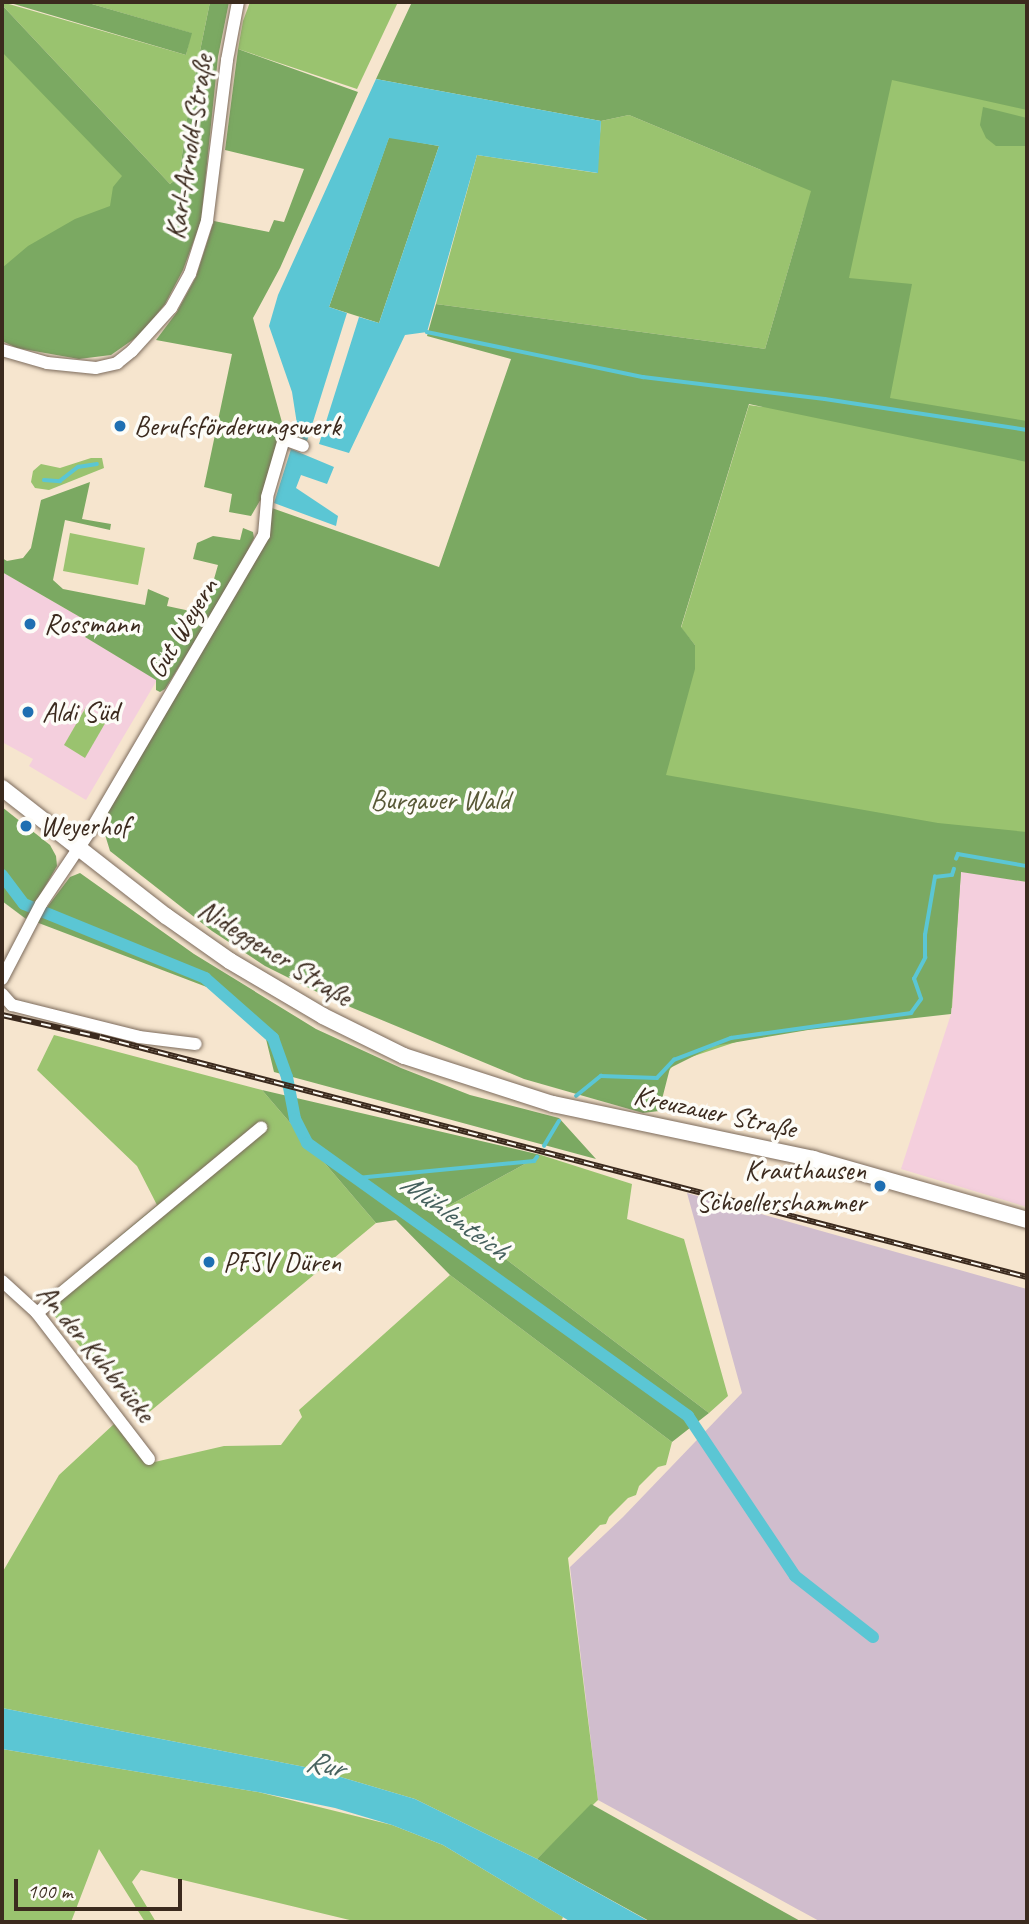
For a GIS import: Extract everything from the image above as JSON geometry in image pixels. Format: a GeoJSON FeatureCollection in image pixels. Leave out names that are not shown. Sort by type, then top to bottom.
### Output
{"type":"FeatureCollection","features":[{"type":"Feature","properties":{"kind":"main road","name":"Nideggener Straße"},"geometry":{"type":"LineString","coordinates":[[2,788],[166,916],[230,961],[323,1016],[404,1056],[553,1104]]}},
{"type":"Feature","properties":{"kind":"main road","name":"Kreuzauer Straße"},"geometry":{"type":"LineString","coordinates":[[553,1104],[813,1159],[1027,1220]]}},
{"type":"Feature","properties":{"kind":"street","name":"Karl-Arnold-Straße"},"geometry":{"type":"LineString","coordinates":[[2,350],[47,363],[96,368],[117,363],[132,351],[171,308],[190,274],[208,221],[227,60],[238,2]]}},
{"type":"Feature","properties":{"kind":"street","name":"Gut Weyern"},"geometry":{"type":"LineString","coordinates":[[79,847],[264,535],[267,497],[284,439],[303,446]]}},
{"type":"Feature","properties":{"kind":"street"},"geometry":{"type":"LineString","coordinates":[[2,979],[41,904],[79,847]]}},
{"type":"Feature","properties":{"kind":"street"},"geometry":{"type":"LineString","coordinates":[[2,994],[12,1005],[139,1037],[196,1044]]}},
{"type":"Feature","properties":{"kind":"street"},"geometry":{"type":"LineString","coordinates":[[37,1314],[261,1128]]}},
{"type":"Feature","properties":{"kind":"street","name":"An der Kuhbrücke"},"geometry":{"type":"LineString","coordinates":[[2,1281],[37,1314],[149,1459]]}},
{"type":"Feature","properties":{"kind":"shaded area"},"geometry":{"type":"Polygon","coordinates":[[[2,572],[92,624],[85,637],[157,680],[86,800],[29,766],[33,759],[2,742],[2,572]]]}},
{"type":"Feature","properties":{"kind":"shaded area"},"geometry":{"type":"Polygon","coordinates":[[[961,871],[1027,882],[1027,1207],[901,1169],[951,1014],[961,871]]]}},
{"type":"Feature","properties":{"kind":"shaded area"},"geometry":{"type":"Polygon","coordinates":[[[687,1193],[1027,1289],[1027,1922],[821,1922],[598,1800],[570,1567],[623,1517],[742,1393],[687,1193]]]}},
{"type":"Feature","properties":{"kind":"green space"},"geometry":{"type":"Polygon","coordinates":[[[2,2],[186,55],[191,33],[85,2],[210,2],[189,105],[179,177],[170,184],[2,2]]]}},
{"type":"Feature","properties":{"kind":"green space"},"geometry":{"type":"Polygon","coordinates":[[[7,2],[85,2],[192,33],[186,55],[7,2]]]}},
{"type":"Feature","properties":{"kind":"green space"},"geometry":{"type":"Polygon","coordinates":[[[210,2],[229,2],[218,57],[201,221],[183,270],[165,304],[141,334],[111,355],[79,359],[17,348],[2,341],[2,268],[28,246],[75,219],[110,206],[113,187],[122,176],[2,52],[2,5],[170,184],[179,177],[189,105],[210,2]]]}},
{"type":"Feature","properties":{"kind":"green space"},"geometry":{"type":"Polygon","coordinates":[[[250,2],[398,2],[357,89],[238,49],[250,2]]]}},
{"type":"Feature","properties":{"kind":"green space","name":"Burgauer Wald"},"geometry":{"type":"Polygon","coordinates":[[[412,2],[1027,2],[1027,110],[892,80],[849,278],[912,284],[890,398],[1027,421],[1027,462],[749,404],[681,627],[695,645],[695,669],[666,775],[938,823],[1027,832],[1027,882],[961,872],[951,1014],[808,1030],[714,1046],[670,1068],[659,1111],[643,1113],[524,1079],[331,999],[265,966],[212,931],[110,851],[103,828],[107,808],[243,583],[269,507],[439,567],[511,359],[427,336],[436,304],[765,349],[811,191],[629,115],[601,121],[376,79],[412,2]]]}},
{"type":"Feature","properties":{"kind":"green space"},"geometry":{"type":"Polygon","coordinates":[[[1027,2],[1027,866],[962,855],[952,1008],[745,1039],[676,1062],[658,1084],[584,1095],[695,645],[681,628],[749,405],[763,407],[805,212],[765,349],[436,304],[477,155],[597,173],[601,121],[629,115],[761,170],[814,41],[1027,2]]]}},
{"type":"Feature","properties":{"kind":"green space"},"geometry":{"type":"Polygon","coordinates":[[[2,48],[158,208],[2,294],[2,48]]]}},
{"type":"Feature","properties":{"kind":"green space"},"geometry":{"type":"Polygon","coordinates":[[[238,49],[358,92],[280,268],[253,318],[283,426],[261,499],[251,516],[229,512],[232,494],[204,487],[232,354],[156,340],[177,312],[196,277],[214,221],[269,232],[274,220],[284,222],[304,169],[225,150],[238,49]]]}},
{"type":"Feature","properties":{"kind":"green space"},"geometry":{"type":"Polygon","coordinates":[[[983,107],[1027,118],[1027,146],[996,146],[986,138],[980,125],[983,107]]]}},
{"type":"Feature","properties":{"kind":"green space"},"geometry":{"type":"Polygon","coordinates":[[[389,137],[439,146],[379,323],[329,307],[389,137]]]}},
{"type":"Feature","properties":{"kind":"green space"},"geometry":{"type":"Polygon","coordinates":[[[91,458],[102,458],[104,468],[49,490],[35,488],[31,482],[33,471],[41,464],[60,468],[91,458]]]}},
{"type":"Feature","properties":{"kind":"green space"},"geometry":{"type":"Polygon","coordinates":[[[90,482],[82,519],[111,524],[110,530],[65,520],[53,580],[63,589],[145,605],[148,589],[169,598],[167,606],[204,614],[218,565],[193,559],[197,543],[213,536],[240,540],[243,528],[253,532],[254,538],[234,579],[165,689],[160,692],[156,690],[156,680],[85,637],[92,624],[2,572],[2,558],[7,561],[23,558],[31,548],[41,500],[90,482]]]}},
{"type":"Feature","properties":{"kind":"green space"},"geometry":{"type":"Polygon","coordinates":[[[70,533],[145,548],[138,585],[63,571],[70,533]]]}},
{"type":"Feature","properties":{"kind":"green space"},"geometry":{"type":"Polygon","coordinates":[[[86,707],[107,720],[85,758],[64,745],[86,707]]]}},
{"type":"Feature","properties":{"kind":"green space"},"geometry":{"type":"Polygon","coordinates":[[[2,807],[50,845],[56,856],[57,866],[26,919],[2,901],[2,807]]]}},
{"type":"Feature","properties":{"kind":"green space"},"geometry":{"type":"Polygon","coordinates":[[[80,873],[194,954],[316,1029],[401,1068],[470,1095],[559,1118],[596,1159],[274,1072],[266,1039],[212,989],[36,922],[70,877],[80,873]]]}},
{"type":"Feature","properties":{"kind":"green space","name":"PFSV Düren"},"geometry":{"type":"Polygon","coordinates":[[[54,1035],[262,1090],[376,1223],[141,1419],[42,1301],[157,1205],[137,1166],[37,1070],[54,1035]]]}},
{"type":"Feature","properties":{"kind":"green space"},"geometry":{"type":"Polygon","coordinates":[[[262,1090],[541,1155],[441,1210],[709,1413],[672,1442],[450,1275],[396,1220],[376,1223],[262,1090]]]}},
{"type":"Feature","properties":{"kind":"green space"},"geometry":{"type":"Polygon","coordinates":[[[541,1155],[632,1184],[627,1219],[684,1239],[728,1396],[709,1413],[441,1210],[541,1155]]]}},
{"type":"Feature","properties":{"kind":"green space"},"geometry":{"type":"Polygon","coordinates":[[[450,1275],[672,1442],[666,1465],[658,1467],[639,1486],[636,1495],[628,1498],[609,1517],[606,1524],[600,1525],[568,1558],[598,1800],[537,1859],[415,1799],[310,1768],[2,1708],[2,1573],[59,1475],[114,1424],[146,1464],[224,1446],[281,1445],[302,1417],[299,1410],[450,1275]]]}},
{"type":"Feature","properties":{"kind":"green space"},"geometry":{"type":"Polygon","coordinates":[[[2,1749],[258,1792],[392,1825],[443,1845],[563,1917],[561,1922],[358,1922],[141,1870],[132,1882],[156,1922],[145,1922],[99,1849],[71,1922],[2,1922],[2,1749]]]}},
{"type":"Feature","properties":{"kind":"green space"},"geometry":{"type":"Polygon","coordinates":[[[591,1804],[802,1922],[651,1922],[537,1859],[591,1804]]]}},
{"type":"Feature","properties":{"kind":"water"},"geometry":{"type":"Polygon","coordinates":[[[376,79],[601,121],[598,173],[477,155],[427,332],[405,335],[349,453],[319,444],[359,317],[379,323],[439,146],[389,138],[329,307],[347,313],[307,441],[299,437],[292,392],[269,326],[278,295],[376,79]]]}},
{"type":"Feature","properties":{"kind":"water"},"geometry":{"type":"Polygon","coordinates":[[[291,449],[334,467],[327,484],[301,475],[296,488],[338,516],[336,526],[274,503],[291,449]]]}},
{"type":"Feature","properties":{"kind":"water"},"geometry":{"type":"Polygon","coordinates":[[[2,1708],[310,1768],[415,1799],[537,1859],[650,1922],[571,1922],[443,1845],[392,1825],[335,1808],[258,1792],[2,1749],[2,1708]]]}},
{"type":"Feature","properties":{"kind":"waterway"},"geometry":{"type":"LineString","coordinates":[[427,332],[643,377],[825,399],[1027,430]]}},
{"type":"Feature","properties":{"kind":"waterway"},"geometry":{"type":"LineString","coordinates":[[44,480],[60,481],[78,467],[97,464]]}},
{"type":"Feature","properties":{"kind":"waterway"},"geometry":{"type":"LineString","coordinates":[[956,859],[958,854],[1027,866]]}},
{"type":"Feature","properties":{"kind":"waterway"},"geometry":{"type":"LineString","coordinates":[[576,1096],[601,1076],[657,1078],[674,1060],[731,1038],[911,1013],[921,999],[914,979],[925,958],[925,935],[935,877],[952,875],[954,869]]}},
{"type":"Feature","properties":{"kind":"waterway","name":"Mühlenteich"},"geometry":{"type":"LineString","coordinates":[[2,875],[24,904],[205,978],[273,1038],[287,1077],[295,1119],[307,1143],[688,1416],[795,1576],[873,1637]]}},
{"type":"Feature","properties":{"kind":"waterway"},"geometry":{"type":"LineString","coordinates":[[544,1146],[559,1121]]}},
{"type":"Feature","properties":{"kind":"waterway"},"geometry":{"type":"LineString","coordinates":[[357,1178],[534,1161],[537,1157]]}},
{"type":"Feature","properties":{"kind":"railway"},"geometry":{"type":"LineString","coordinates":[[2,1015],[100,1037],[1027,1277]]}},
{"type":"Feature","properties":{"kind":"place","name":"Berufsförderungswerk"},"geometry":{"type":"Point","coordinates":[120,426]}},
{"type":"Feature","properties":{"kind":"place","name":"Rossmann"},"geometry":{"type":"Point","coordinates":[30,624]}},
{"type":"Feature","properties":{"kind":"place","name":"Aldi Süd"},"geometry":{"type":"Point","coordinates":[28,712]}},
{"type":"Feature","properties":{"kind":"place","name":"Weyerhof"},"geometry":{"type":"Point","coordinates":[26,826]}},
{"type":"Feature","properties":{"kind":"place","name":"Krauthausen Schoellershammer"},"geometry":{"type":"Point","coordinates":[880,1186]}},
{"type":"Feature","properties":{"kind":"place","name":"PFSV Düren"},"geometry":{"type":"Point","coordinates":[209,1262]}},
{"type":"Feature","properties":{"kind":"water label","name":"Rur"},"geometry":{"type":"Point","coordinates":[325,1764]}}]}
